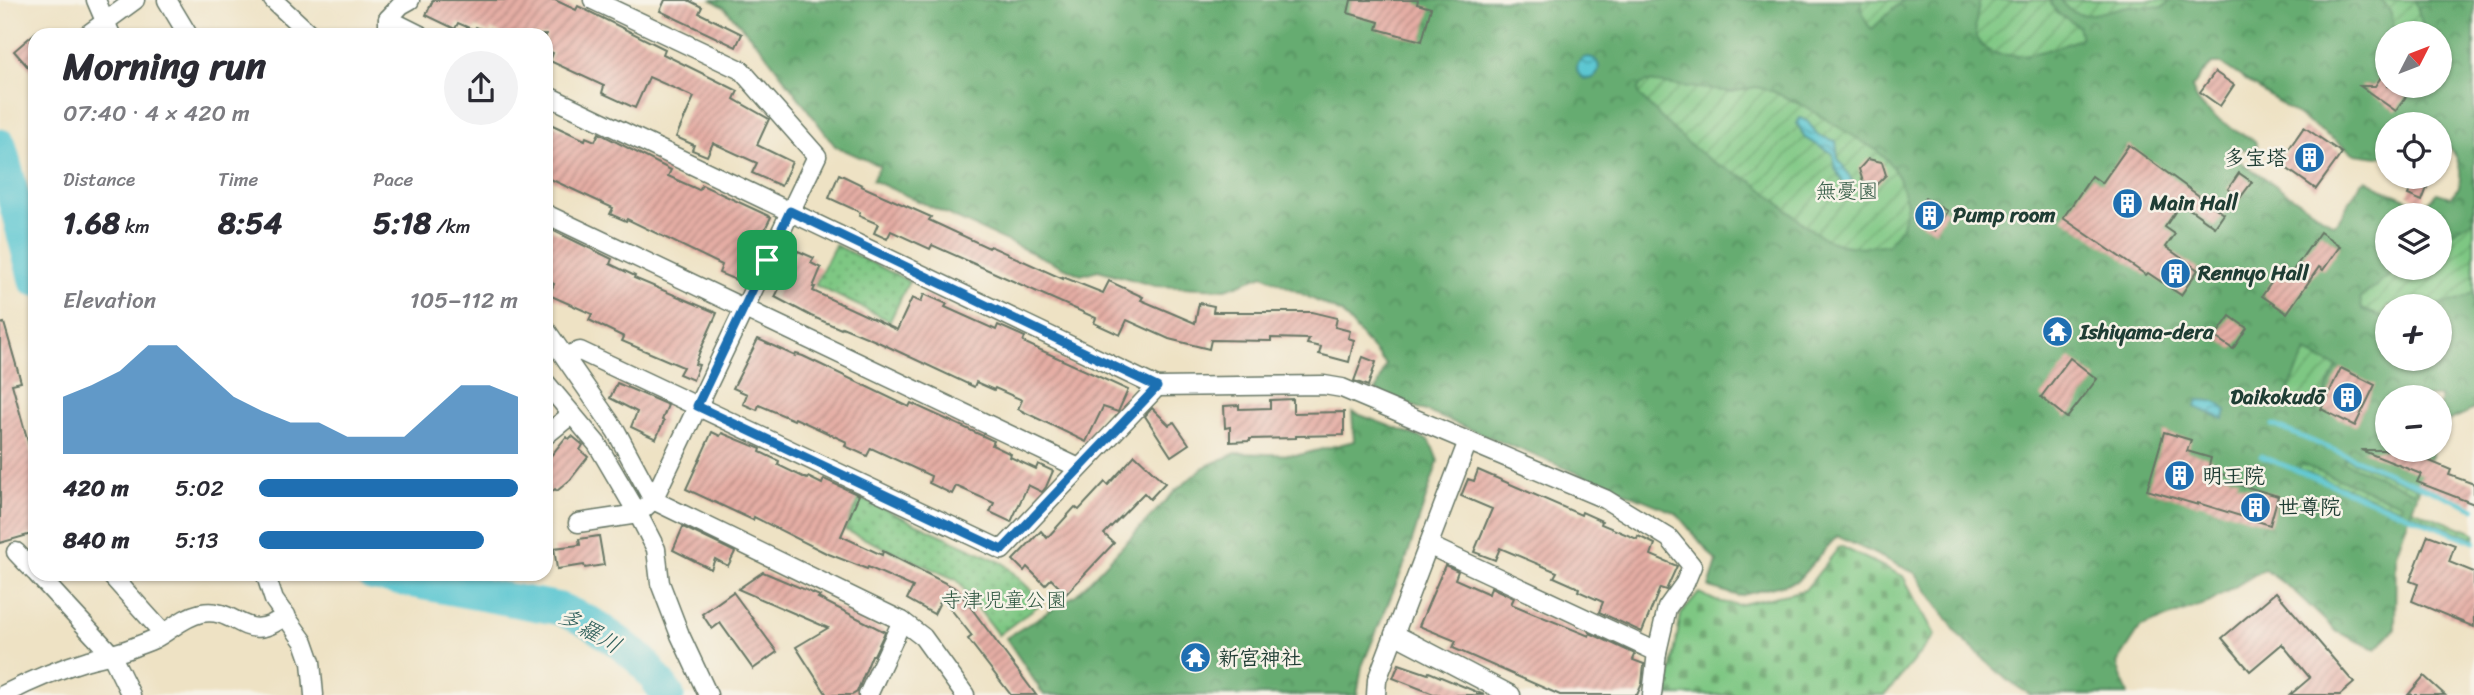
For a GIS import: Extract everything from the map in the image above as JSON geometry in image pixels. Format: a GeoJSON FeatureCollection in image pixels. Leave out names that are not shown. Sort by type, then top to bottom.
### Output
{"type":"FeatureCollection","features":[{"type":"Feature","properties":{"kind":"street"},"geometry":{"type":"LineString","coordinates":[[96,0],[108,28]]}},
{"type":"Feature","properties":{"kind":"street"},"geometry":{"type":"LineString","coordinates":[[109,28],[135,0]]}},
{"type":"Feature","properties":{"kind":"street"},"geometry":{"type":"LineString","coordinates":[[167,0],[184,28]]}},
{"type":"Feature","properties":{"kind":"street"},"geometry":{"type":"LineString","coordinates":[[273,0],[303,28]]}},
{"type":"Feature","properties":{"kind":"street"},"geometry":{"type":"LineString","coordinates":[[388,27],[401,5],[410,0]]}},
{"type":"Feature","properties":{"kind":"street"},"geometry":{"type":"LineString","coordinates":[[578,523],[638,514],[653,500],[817,156],[741,70],[593,0]]}},
{"type":"Feature","properties":{"kind":"street"},"geometry":{"type":"LineString","coordinates":[[553,98],[1157,387],[1342,388],[1605,499],[1669,538],[1692,566],[1685,583],[1667,608],[1657,652],[1652,695]]}},
{"type":"Feature","properties":{"kind":"street"},"geometry":{"type":"LineString","coordinates":[[553,217],[1079,468]]}},
{"type":"Feature","properties":{"kind":"street"},"geometry":{"type":"LineString","coordinates":[[553,340],[616,431],[653,500],[902,621],[923,637],[965,695]]}},
{"type":"Feature","properties":{"kind":"street"},"geometry":{"type":"LineString","coordinates":[[565,356],[580,351],[1002,550],[1157,387]]}},
{"type":"Feature","properties":{"kind":"street"},"geometry":{"type":"LineString","coordinates":[[553,391],[597,444],[656,549],[660,583],[680,635],[708,695]]}},
{"type":"Feature","properties":{"kind":"street"},"geometry":{"type":"LineString","coordinates":[[553,429],[572,414]]}},
{"type":"Feature","properties":{"kind":"street"},"geometry":{"type":"LineString","coordinates":[[1376,695],[1377,680],[1468,441]]}},
{"type":"Feature","properties":{"kind":"street"},"geometry":{"type":"LineString","coordinates":[[1428,545],[1657,652]]}},
{"type":"Feature","properties":{"kind":"street"},"geometry":{"type":"LineString","coordinates":[[16,552],[28,565]]}},
{"type":"Feature","properties":{"kind":"street"},"geometry":{"type":"LineString","coordinates":[[43,581],[111,654],[131,695]]}},
{"type":"Feature","properties":{"kind":"street"},"geometry":{"type":"LineString","coordinates":[[116,581],[163,633]]}},
{"type":"Feature","properties":{"kind":"street"},"geometry":{"type":"LineString","coordinates":[[268,581],[274,600],[304,642],[311,662],[314,695]]}},
{"type":"Feature","properties":{"kind":"street"},"geometry":{"type":"LineString","coordinates":[[3,695],[27,682],[130,649],[191,615],[211,612],[230,616],[251,629],[266,626],[286,615]]}},
{"type":"Feature","properties":{"kind":"street"},"geometry":{"type":"LineString","coordinates":[[867,695],[902,621]]}},
{"type":"Feature","properties":{"kind":"street"},"geometry":{"type":"LineString","coordinates":[[1394,634],[1511,695]]}},
{"type":"Feature","properties":{"kind":"green space"},"geometry":{"type":"Polygon","coordinates":[[[712,0],[2474,0],[2474,409],[2452,419],[2452,385],[2375,385],[2375,462],[2429,462],[2396,554],[2395,629],[2376,649],[2337,632],[2295,592],[2264,569],[2210,602],[2141,627],[2117,664],[2128,695],[2031,695],[2008,681],[1959,636],[1915,573],[1837,536],[1797,581],[1739,596],[1709,587],[1717,562],[1676,513],[1376,391],[1386,365],[1342,313],[1263,275],[1226,289],[1155,286],[1098,270],[1081,275],[872,180],[880,166],[835,146],[762,49],[725,8],[712,0]],[[2212,64],[2192,88],[2196,97],[2209,113],[2255,141],[2257,146],[2254,150],[2237,149],[2232,156],[2333,224],[2338,221],[2361,183],[2366,180],[2375,185],[2375,189],[2383,189],[2417,203],[2375,203],[2375,280],[2452,280],[2452,203],[2427,203],[2437,193],[2450,197],[2459,182],[2459,166],[2452,151],[2452,112],[2375,112],[2375,157],[2355,154],[2222,64],[2212,64]]]}},
{"type":"Feature","properties":{"kind":"green space"},"geometry":{"type":"Polygon","coordinates":[[[1862,0],[1903,0],[1872,29],[1864,16],[1862,0]]]}},
{"type":"Feature","properties":{"kind":"green space"},"geometry":{"type":"Polygon","coordinates":[[[1980,0],[2048,0],[2059,14],[2078,26],[2081,38],[2023,55],[1992,52],[1982,45],[1976,33],[1980,0]]]}},
{"type":"Feature","properties":{"kind":"green space"},"geometry":{"type":"Polygon","coordinates":[[[2061,0],[2170,0],[2163,8],[2128,6],[2083,15],[2067,8],[2061,0]]]}},
{"type":"Feature","properties":{"kind":"green space"},"geometry":{"type":"Polygon","coordinates":[[[2381,0],[2415,0],[2421,21],[2393,21],[2391,13],[2381,0]]]}},
{"type":"Feature","properties":{"kind":"green space","name":"無憂園"},"geometry":{"type":"Polygon","coordinates":[[[1647,82],[1732,92],[1756,87],[1772,91],[1804,106],[1876,150],[1888,161],[1899,178],[1907,203],[1902,226],[1888,244],[1851,246],[1830,241],[1801,222],[1752,181],[1710,160],[1682,138],[1639,95],[1641,84],[1647,82]]]}},
{"type":"Feature","properties":{"kind":"green space"},"geometry":{"type":"Polygon","coordinates":[[[2474,220],[2474,292],[2452,301],[2452,294],[2375,294],[2375,314],[2362,309],[2360,298],[2384,280],[2452,280],[2452,233],[2474,220]]]}},
{"type":"Feature","properties":{"kind":"green space"},"geometry":{"type":"Polygon","coordinates":[[[835,245],[909,281],[890,321],[815,285],[835,245]]]}},
{"type":"Feature","properties":{"kind":"green space"},"geometry":{"type":"Polygon","coordinates":[[[2306,352],[2337,367],[2316,412],[2285,397],[2306,352]]]}},
{"type":"Feature","properties":{"kind":"green space"},"geometry":{"type":"Polygon","coordinates":[[[1352,412],[1430,441],[1438,461],[1405,563],[1362,666],[1357,695],[1044,695],[1006,638],[1077,594],[1175,491],[1204,467],[1236,453],[1299,455],[1354,441],[1352,412]]]}},
{"type":"Feature","properties":{"kind":"green space"},"geometry":{"type":"Polygon","coordinates":[[[2345,458],[2416,487],[2414,492],[2343,462],[2345,458]]]}},
{"type":"Feature","properties":{"kind":"green space"},"geometry":{"type":"Polygon","coordinates":[[[2301,464],[2402,504],[2400,509],[2299,469],[2301,464]]]}},
{"type":"Feature","properties":{"kind":"green space","name":"寺津児童公園"},"geometry":{"type":"Polygon","coordinates":[[[860,498],[1003,563],[1043,602],[998,635],[957,580],[845,530],[860,498]]]}},
{"type":"Feature","properties":{"kind":"green space"},"geometry":{"type":"Polygon","coordinates":[[[2412,509],[2474,533],[2474,539],[2410,513],[2412,509]]]}},
{"type":"Feature","properties":{"kind":"green space"},"geometry":{"type":"Polygon","coordinates":[[[1840,546],[1903,576],[1935,635],[1885,695],[1667,695],[1681,614],[1699,593],[1716,601],[1738,605],[1805,590],[1840,546]]]}},
{"type":"Feature","properties":{"kind":"water"},"geometry":{"type":"Polygon","coordinates":[[[1588,57],[1596,60],[1599,68],[1596,76],[1588,79],[1580,76],[1577,68],[1580,60],[1588,57]]]}},
{"type":"Feature","properties":{"kind":"water"},"geometry":{"type":"Polygon","coordinates":[[[1800,118],[1807,121],[1819,136],[1836,141],[1838,158],[1852,181],[1850,187],[1845,186],[1835,168],[1833,154],[1805,138],[1797,123],[1800,118]]]}},
{"type":"Feature","properties":{"kind":"water"},"geometry":{"type":"Polygon","coordinates":[[[2198,400],[2220,405],[2226,410],[2224,419],[2195,407],[2198,400]]]}},
{"type":"Feature","properties":{"kind":"building"},"geometry":{"type":"Polygon","coordinates":[[[433,0],[555,0],[576,10],[578,6],[665,49],[663,54],[738,91],[734,99],[769,119],[757,145],[792,162],[781,186],[752,173],[757,163],[713,143],[707,156],[692,150],[694,145],[676,137],[694,97],[649,77],[635,108],[602,93],[604,86],[553,62],[553,28],[469,28],[458,23],[453,28],[426,15],[433,0]]]}},
{"type":"Feature","properties":{"kind":"building"},"geometry":{"type":"Polygon","coordinates":[[[665,0],[688,0],[702,7],[699,13],[742,34],[736,47],[660,11],[665,0]]]}},
{"type":"Feature","properties":{"kind":"building"},"geometry":{"type":"Polygon","coordinates":[[[1351,0],[1418,0],[1417,4],[1431,8],[1422,41],[1377,29],[1379,22],[1348,13],[1351,0]]]}},
{"type":"Feature","properties":{"kind":"building"},"geometry":{"type":"Polygon","coordinates":[[[28,39],[28,67],[14,51],[28,39]]]}},
{"type":"Feature","properties":{"kind":"building"},"geometry":{"type":"Polygon","coordinates":[[[2215,72],[2234,85],[2220,106],[2200,92],[2215,72]]]}},
{"type":"Feature","properties":{"kind":"building"},"geometry":{"type":"Polygon","coordinates":[[[2360,86],[2375,86],[2375,96],[2360,86]]]}},
{"type":"Feature","properties":{"kind":"building"},"geometry":{"type":"Polygon","coordinates":[[[2377,98],[2405,98],[2396,111],[2377,98]]]}},
{"type":"Feature","properties":{"kind":"building"},"geometry":{"type":"Polygon","coordinates":[[[553,125],[585,140],[586,137],[595,141],[599,133],[671,170],[668,176],[699,190],[702,185],[771,217],[760,239],[754,244],[738,281],[719,273],[722,265],[627,219],[626,221],[610,214],[613,208],[553,180],[553,125]]]}},
{"type":"Feature","properties":{"kind":"building","name":"多宝塔"},"geometry":{"type":"Polygon","coordinates":[[[2304,127],[2342,153],[2316,189],[2279,163],[2304,127]]]}},
{"type":"Feature","properties":{"kind":"building","name":"Main Hall"},"geometry":{"type":"Polygon","coordinates":[[[2129,145],[2224,214],[2215,227],[2181,203],[2165,227],[2175,234],[2166,247],[2198,270],[2181,295],[2148,273],[2146,275],[2063,218],[2092,176],[2102,183],[2129,145]]]}},
{"type":"Feature","properties":{"kind":"building"},"geometry":{"type":"Polygon","coordinates":[[[1868,159],[1882,162],[1886,175],[1876,185],[1863,182],[1859,169],[1868,159]]]}},
{"type":"Feature","properties":{"kind":"building"},"geometry":{"type":"Polygon","coordinates":[[[2239,173],[2252,182],[2240,198],[2228,189],[2239,173]]]}},
{"type":"Feature","properties":{"kind":"building"},"geometry":{"type":"Polygon","coordinates":[[[839,174],[931,217],[929,220],[1063,279],[1103,293],[1109,281],[1143,297],[1141,300],[1195,323],[1199,303],[1214,306],[1213,312],[1312,312],[1337,318],[1335,327],[1350,331],[1348,338],[1354,340],[1349,362],[1319,354],[1321,347],[1307,344],[1309,339],[1211,340],[1209,349],[1169,339],[1127,320],[1120,335],[1094,323],[1096,318],[932,245],[930,249],[891,231],[887,239],[874,233],[878,224],[859,216],[860,212],[829,198],[839,174]]]}},
{"type":"Feature","properties":{"kind":"building"},"geometry":{"type":"Polygon","coordinates":[[[2410,189],[2426,189],[2422,201],[2408,195],[2410,189]]]}},
{"type":"Feature","properties":{"kind":"building","name":"Pump room"},"geometry":{"type":"Polygon","coordinates":[[[1925,198],[1947,211],[1935,231],[1913,219],[1925,198]]]}},
{"type":"Feature","properties":{"kind":"building"},"geometry":{"type":"Polygon","coordinates":[[[553,230],[612,259],[610,264],[635,276],[634,278],[717,313],[695,364],[699,365],[693,380],[679,374],[683,367],[622,341],[624,337],[589,320],[592,314],[553,297],[553,230]]]}},
{"type":"Feature","properties":{"kind":"building"},"geometry":{"type":"Polygon","coordinates":[[[2320,232],[2340,246],[2323,270],[2319,267],[2287,313],[2262,296],[2278,273],[2287,279],[2320,232]]]}},
{"type":"Feature","properties":{"kind":"building"},"geometry":{"type":"Polygon","coordinates":[[[798,251],[814,258],[811,263],[821,268],[813,291],[897,330],[912,298],[921,302],[924,294],[947,304],[945,307],[996,330],[998,325],[1025,337],[1023,342],[1128,390],[1118,412],[1103,407],[1086,442],[1018,409],[1022,400],[976,382],[974,387],[876,341],[811,316],[775,297],[798,251]]]}},
{"type":"Feature","properties":{"kind":"building"},"geometry":{"type":"Polygon","coordinates":[[[2230,316],[2247,328],[2233,349],[2215,337],[2230,316]]]}},
{"type":"Feature","properties":{"kind":"building"},"geometry":{"type":"Polygon","coordinates":[[[4,323],[21,382],[12,384],[28,442],[28,535],[0,543],[0,324],[4,323]]]}},
{"type":"Feature","properties":{"kind":"building"},"geometry":{"type":"Polygon","coordinates":[[[758,339],[795,356],[803,356],[909,407],[911,403],[994,441],[992,445],[1011,454],[1010,457],[1036,469],[1038,464],[1053,471],[1046,487],[1042,492],[1028,485],[1011,522],[990,512],[994,503],[956,486],[952,494],[929,483],[931,476],[871,448],[867,456],[845,446],[847,442],[795,418],[794,420],[759,405],[757,410],[743,404],[747,394],[733,388],[758,339]]]}},
{"type":"Feature","properties":{"kind":"building"},"geometry":{"type":"Polygon","coordinates":[[[1363,357],[1376,362],[1368,386],[1354,381],[1363,357]]]}},
{"type":"Feature","properties":{"kind":"building"},"geometry":{"type":"Polygon","coordinates":[[[2070,358],[2097,379],[2067,418],[2041,397],[2070,358]]]}},
{"type":"Feature","properties":{"kind":"building","name":"Daikokudō"},"geometry":{"type":"Polygon","coordinates":[[[2341,368],[2375,385],[2355,426],[2321,409],[2341,368]]]}},
{"type":"Feature","properties":{"kind":"building"},"geometry":{"type":"Polygon","coordinates":[[[617,383],[668,405],[656,439],[631,427],[637,412],[610,398],[617,383]]]}},
{"type":"Feature","properties":{"kind":"building"},"geometry":{"type":"Polygon","coordinates":[[[1293,399],[1293,413],[1344,412],[1344,435],[1230,442],[1230,427],[1225,428],[1224,406],[1239,405],[1239,409],[1270,408],[1270,400],[1293,399]]]}},
{"type":"Feature","properties":{"kind":"building"},"geometry":{"type":"Polygon","coordinates":[[[1152,408],[1169,425],[1174,422],[1189,444],[1171,456],[1145,416],[1152,408]]]}},
{"type":"Feature","properties":{"kind":"building"},"geometry":{"type":"Polygon","coordinates":[[[712,432],[720,436],[722,433],[761,449],[760,452],[779,461],[778,465],[807,479],[808,477],[822,484],[824,479],[859,495],[841,536],[882,555],[883,551],[957,589],[1036,695],[1011,695],[968,639],[972,636],[942,598],[934,614],[907,599],[913,587],[868,567],[867,569],[826,553],[754,517],[753,520],[686,489],[712,432]]]}},
{"type":"Feature","properties":{"kind":"building"},"geometry":{"type":"Polygon","coordinates":[[[2164,432],[2191,440],[2187,451],[2211,458],[2208,470],[2239,479],[2237,484],[2278,496],[2270,525],[2147,490],[2164,432]]]}},
{"type":"Feature","properties":{"kind":"building"},"geometry":{"type":"Polygon","coordinates":[[[572,436],[583,445],[580,450],[588,457],[570,480],[557,491],[553,491],[553,453],[566,437],[569,439],[572,436]]]}},
{"type":"Feature","properties":{"kind":"building"},"geometry":{"type":"Polygon","coordinates":[[[2361,450],[2375,450],[2375,456],[2361,450]]]}},
{"type":"Feature","properties":{"kind":"building"},"geometry":{"type":"Polygon","coordinates":[[[1135,455],[1165,483],[1150,499],[1144,493],[1104,534],[1114,543],[1066,594],[1051,579],[1045,585],[1027,567],[1024,571],[1013,560],[1041,531],[1047,538],[1075,507],[1079,510],[1105,482],[1108,485],[1135,455]]]}},
{"type":"Feature","properties":{"kind":"building"},"geometry":{"type":"Polygon","coordinates":[[[2391,462],[2432,462],[2451,470],[2449,475],[2474,484],[2474,504],[2417,482],[2421,474],[2391,462]]]}},
{"type":"Feature","properties":{"kind":"building"},"geometry":{"type":"Polygon","coordinates":[[[1478,470],[1581,515],[1582,512],[1602,521],[1601,524],[1655,544],[1651,555],[1677,566],[1666,590],[1660,588],[1642,632],[1599,612],[1603,602],[1554,577],[1557,572],[1500,548],[1495,560],[1474,552],[1492,509],[1461,496],[1468,479],[1474,481],[1478,470]]]}},
{"type":"Feature","properties":{"kind":"building"},"geometry":{"type":"Polygon","coordinates":[[[683,527],[735,552],[728,566],[715,559],[711,569],[673,550],[683,527]]]}},
{"type":"Feature","properties":{"kind":"building"},"geometry":{"type":"Polygon","coordinates":[[[2428,535],[2455,545],[2449,562],[2474,572],[2474,627],[2412,601],[2418,584],[2410,581],[2428,535]]]}},
{"type":"Feature","properties":{"kind":"building"},"geometry":{"type":"Polygon","coordinates":[[[599,536],[604,565],[557,569],[554,548],[580,545],[579,539],[599,536]]]}},
{"type":"Feature","properties":{"kind":"building"},"geometry":{"type":"Polygon","coordinates":[[[1445,565],[1458,571],[1455,579],[1489,594],[1491,587],[1514,598],[1511,604],[1589,636],[1590,633],[1633,653],[1633,660],[1644,664],[1642,684],[1637,695],[1560,695],[1453,648],[1456,641],[1419,626],[1445,565]]]}},
{"type":"Feature","properties":{"kind":"building"},"geometry":{"type":"Polygon","coordinates":[[[763,572],[820,596],[818,598],[885,632],[857,692],[852,695],[827,695],[796,647],[828,628],[738,589],[763,572]]]}},
{"type":"Feature","properties":{"kind":"building"},"geometry":{"type":"Polygon","coordinates":[[[733,592],[777,652],[753,669],[720,623],[712,629],[702,614],[733,592]]]}},
{"type":"Feature","properties":{"kind":"building"},"geometry":{"type":"Polygon","coordinates":[[[2276,592],[2354,683],[2340,695],[2290,695],[2310,678],[2282,644],[2250,671],[2222,638],[2276,592]]]}},
{"type":"Feature","properties":{"kind":"building"},"geometry":{"type":"Polygon","coordinates":[[[1399,664],[1428,674],[1429,672],[1484,695],[1436,695],[1393,678],[1399,664]]]}},
{"type":"Feature","properties":{"kind":"building"},"geometry":{"type":"Polygon","coordinates":[[[2424,676],[2445,695],[2408,695],[2424,676]]]}},
{"type":"Feature","properties":{"kind":"waterway","name":"多羅川"},"geometry":{"type":"LineString","coordinates":[[0,145],[28,253]]}},
{"type":"Feature","properties":{"kind":"waterway"},"geometry":{"type":"LineString","coordinates":[[2273,425],[2474,508]]}},
{"type":"Feature","properties":{"kind":"waterway"},"geometry":{"type":"LineString","coordinates":[[2261,456],[2474,542]]}},
{"type":"Feature","properties":{"kind":"waterway","name":"多羅川"},"geometry":{"type":"LineString","coordinates":[[409,581],[560,609],[591,623],[620,643],[643,662],[668,695]]}},
{"type":"Feature","properties":{"kind":"place","name":"多宝塔"},"geometry":{"type":"Point","coordinates":[2310,158]}},
{"type":"Feature","properties":{"kind":"place","name":"Main Hall"},"geometry":{"type":"Point","coordinates":[2127,203]}},
{"type":"Feature","properties":{"kind":"place","name":"Pump room"},"geometry":{"type":"Point","coordinates":[1930,215]}},
{"type":"Feature","properties":{"kind":"place","name":"Rennyo Hall"},"geometry":{"type":"Point","coordinates":[2175,273]}},
{"type":"Feature","properties":{"kind":"place","name":"Ishiyama-dera"},"geometry":{"type":"Point","coordinates":[2057,332]}},
{"type":"Feature","properties":{"kind":"place","name":"Daikokudō"},"geometry":{"type":"Point","coordinates":[2348,397]}},
{"type":"Feature","properties":{"kind":"place","name":"明王院"},"geometry":{"type":"Point","coordinates":[2179,476]}},
{"type":"Feature","properties":{"kind":"place","name":"世尊院"},"geometry":{"type":"Point","coordinates":[2255,507]}},
{"type":"Feature","properties":{"kind":"place","name":"新宮神社"},"geometry":{"type":"Point","coordinates":[1195,658]}},
{"type":"Feature","properties":{"kind":"route"},"geometry":{"type":"LineString","coordinates":[[790,211],[1157,387],[1002,550],[697,406],[767,260],[790,211]]}}]}
